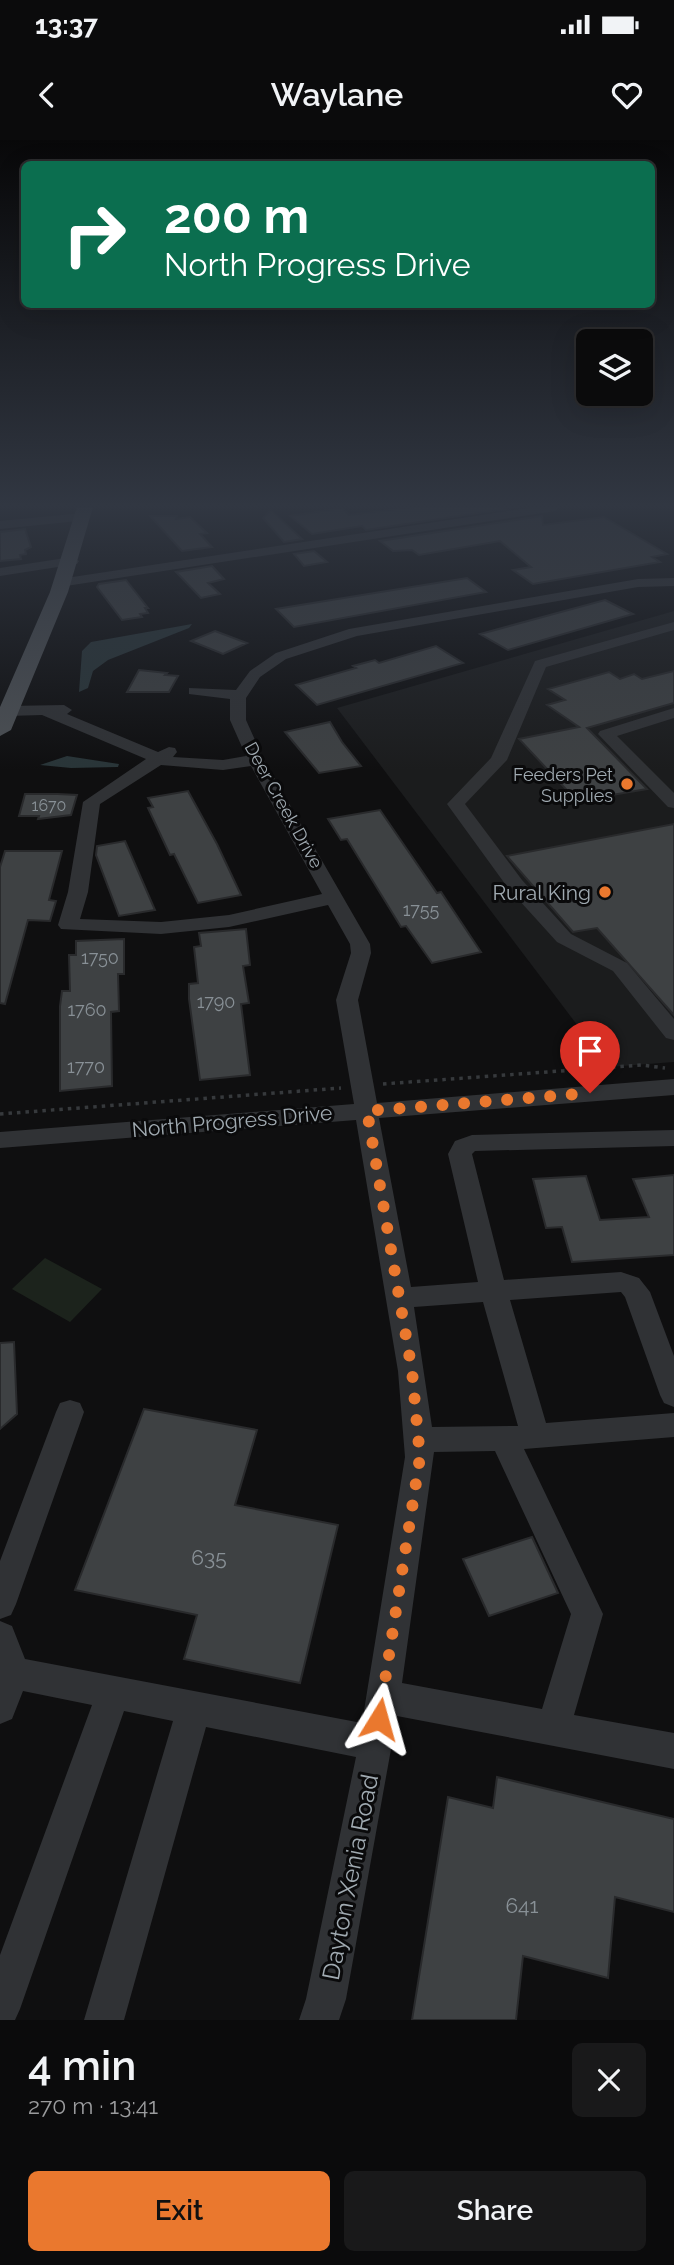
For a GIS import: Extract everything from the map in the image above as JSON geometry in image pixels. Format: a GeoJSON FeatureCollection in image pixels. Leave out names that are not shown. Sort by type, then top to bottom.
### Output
{"type":"FeatureCollection","features":[{"type":"Feature","properties":{"kind":"main road"},"geometry":{"type":"LineString","coordinates":[[3,722],[60,595]]}},
{"type":"Feature","properties":{"kind":"street"},"geometry":{"type":"LineString","coordinates":[[194,691],[240,695],[255,674],[281,656],[354,632],[570,595]]}},
{"type":"Feature","properties":{"kind":"street","name":"Deer Creek Drive"},"geometry":{"type":"LineString","coordinates":[[240,695],[237,720],[256,760],[336,897],[360,944],[361,953],[347,1000],[365,1098]]}},
{"type":"Feature","properties":{"kind":"street"},"geometry":{"type":"LineString","coordinates":[[3,722],[48,712],[163,755],[198,764],[223,765],[256,760]]}},
{"type":"Feature","properties":{"kind":"street"},"geometry":{"type":"LineString","coordinates":[[674,713],[606,734],[674,803]]}},
{"type":"Feature","properties":{"kind":"street"},"geometry":{"type":"LineString","coordinates":[[163,755],[92,802],[78,892],[68,925],[161,928],[229,921],[336,897]]}},
{"type":"Feature","properties":{"kind":"street","name":"North Progress Drive"},"geometry":{"type":"LineString","coordinates":[[0,1140],[365,1098],[674,1087]]}},
{"type":"Feature","properties":{"kind":"street","name":"Dayton Xenia Road"},"geometry":{"type":"LineString","coordinates":[[319,2020],[326,1999],[375,1743],[416,1492],[420,1440],[365,1098]]}},
{"type":"Feature","properties":{"kind":"street"},"geometry":{"type":"LineString","coordinates":[[536,1436],[494,1292],[460,1154],[463,1147],[472,1143],[674,1138]]}},
{"type":"Feature","properties":{"kind":"street"},"geometry":{"type":"LineString","coordinates":[[399,1298],[621,1282],[630,1285],[637,1292],[674,1395]]}},
{"type":"Feature","properties":{"kind":"street"},"geometry":{"type":"LineString","coordinates":[[420,1440],[504,1438],[587,1614],[553,1728]]}},
{"type":"Feature","properties":{"kind":"street"},"geometry":{"type":"LineString","coordinates":[[0,1637],[13,1672],[0,1707]]}},
{"type":"Feature","properties":{"kind":"street"},"geometry":{"type":"LineString","coordinates":[[13,1672],[375,1743]]}},
{"type":"Feature","properties":{"kind":"street"},"geometry":{"type":"LineString","coordinates":[[0,2009],[114,1691]]}},
{"type":"Feature","properties":{"kind":"street"},"geometry":{"type":"LineString","coordinates":[[382,1696],[674,1751]]}},
{"type":"Feature","properties":{"kind":"street"},"geometry":{"type":"LineString","coordinates":[[104,2020],[195,1706]]}},
{"type":"Feature","properties":{"kind":"lane"},"geometry":{"type":"LineString","coordinates":[[674,626],[540,664],[499,760],[456,804],[515,884],[565,938],[620,967],[674,1033]]}},
{"type":"Feature","properties":{"kind":"lane"},"geometry":{"type":"LineString","coordinates":[[0,1604],[70,1412]]}},
{"type":"Feature","properties":{"kind":"lane"},"geometry":{"type":"LineString","coordinates":[[504,1438],[674,1425]]}},
{"type":"Feature","properties":{"kind":"path"},"geometry":{"type":"LineString","coordinates":[[0,1114],[365,1098],[641,1065],[674,1070]]}},
{"type":"Feature","properties":{"kind":"shaded area"},"geometry":{"type":"Polygon","coordinates":[[[674,611],[674,1062],[609,1067],[337,708],[674,611]]]}},
{"type":"Feature","properties":{"kind":"shaded area"},"geometry":{"type":"Polygon","coordinates":[[[192,624],[189,628],[108,660],[93,671],[88,688],[79,692],[82,651],[91,642],[192,624]]]}},
{"type":"Feature","properties":{"kind":"shaded area"},"geometry":{"type":"Polygon","coordinates":[[[67,756],[119,764],[118,767],[71,768],[40,765],[67,756]]]}},
{"type":"Feature","properties":{"kind":"shaded area"},"geometry":{"type":"Polygon","coordinates":[[[45,1258],[102,1289],[70,1322],[12,1289],[45,1258]]]}},
{"type":"Feature","properties":{"kind":"building"},"geometry":{"type":"Polygon","coordinates":[[[103,595],[138,595],[148,608],[145,608],[148,613],[140,614],[142,617],[122,620],[103,595]]]}},
{"type":"Feature","properties":{"kind":"building"},"geometry":{"type":"Polygon","coordinates":[[[364,595],[471,595],[294,627],[276,609],[364,595]]]}},
{"type":"Feature","properties":{"kind":"building"},"geometry":{"type":"Polygon","coordinates":[[[605,600],[633,614],[508,650],[480,634],[605,600]]]}},
{"type":"Feature","properties":{"kind":"building"},"geometry":{"type":"Polygon","coordinates":[[[215,631],[247,643],[223,654],[191,641],[215,631]]]}},
{"type":"Feature","properties":{"kind":"building"},"geometry":{"type":"Polygon","coordinates":[[[436,646],[463,663],[317,705],[296,685],[356,668],[353,666],[375,660],[379,663],[436,646]]]}},
{"type":"Feature","properties":{"kind":"building"},"geometry":{"type":"Polygon","coordinates":[[[139,670],[178,676],[169,692],[127,692],[139,670]]]}},
{"type":"Feature","properties":{"kind":"building"},"geometry":{"type":"Polygon","coordinates":[[[674,671],[674,703],[587,728],[647,789],[577,801],[519,739],[579,727],[547,705],[565,700],[548,689],[609,672],[620,679],[634,674],[642,679],[674,671]]]}},
{"type":"Feature","properties":{"kind":"building"},"geometry":{"type":"Polygon","coordinates":[[[330,722],[361,766],[319,773],[285,732],[330,722]]]}},
{"type":"Feature","properties":{"kind":"building"},"geometry":{"type":"Polygon","coordinates":[[[188,791],[241,895],[198,903],[174,854],[170,855],[148,808],[153,807],[148,798],[188,791]]]}},
{"type":"Feature","properties":{"kind":"building"},"geometry":{"type":"Polygon","coordinates":[[[25,794],[77,795],[71,815],[38,819],[39,816],[19,816],[25,794]]]}},
{"type":"Feature","properties":{"kind":"building"},"geometry":{"type":"Polygon","coordinates":[[[380,810],[437,893],[441,892],[481,952],[432,963],[406,926],[401,927],[347,839],[341,840],[328,819],[380,810]]]}},
{"type":"Feature","properties":{"kind":"building","name":"Rural King"},"geometry":{"type":"Polygon","coordinates":[[[674,824],[674,1015],[597,928],[573,932],[507,856],[674,824]]]}},
{"type":"Feature","properties":{"kind":"building"},"geometry":{"type":"Polygon","coordinates":[[[125,841],[155,910],[119,916],[96,855],[97,846],[125,841]]]}},
{"type":"Feature","properties":{"kind":"building"},"geometry":{"type":"Polygon","coordinates":[[[5,851],[62,851],[49,900],[56,901],[50,921],[28,920],[5,1004],[0,1003],[0,867],[5,851]]]}},
{"type":"Feature","properties":{"kind":"building"},"geometry":{"type":"Polygon","coordinates":[[[246,929],[250,965],[243,966],[249,1003],[241,1004],[250,1075],[200,1080],[189,999],[189,984],[198,983],[194,947],[201,946],[199,933],[246,929]]]}},
{"type":"Feature","properties":{"kind":"building"},"geometry":{"type":"Polygon","coordinates":[[[124,939],[124,974],[118,974],[119,1011],[111,1012],[112,1086],[60,1091],[60,1006],[62,991],[70,991],[69,955],[76,955],[76,941],[124,939]]]}},
{"type":"Feature","properties":{"kind":"building"},"geometry":{"type":"Polygon","coordinates":[[[674,1175],[674,1255],[572,1262],[562,1227],[546,1228],[533,1179],[586,1176],[600,1220],[649,1217],[633,1179],[674,1175]]]}},
{"type":"Feature","properties":{"kind":"building"},"geometry":{"type":"Polygon","coordinates":[[[14,1342],[17,1414],[0,1429],[0,1343],[14,1342]]]}},
{"type":"Feature","properties":{"kind":"building"},"geometry":{"type":"Polygon","coordinates":[[[144,1409],[257,1430],[235,1505],[338,1525],[300,1683],[184,1659],[197,1615],[75,1590],[144,1409]]]}},
{"type":"Feature","properties":{"kind":"building"},"geometry":{"type":"Polygon","coordinates":[[[532,1537],[558,1593],[489,1616],[463,1559],[532,1537]]]}},
{"type":"Feature","properties":{"kind":"building"},"geometry":{"type":"Polygon","coordinates":[[[497,1777],[674,1819],[674,1912],[615,1897],[608,1978],[523,1956],[516,2020],[412,2020],[448,1797],[493,1808],[497,1777]]]}},
{"type":"Feature","properties":{"kind":"place","name":"Feeders Pet Supplies"},"geometry":{"type":"Point","coordinates":[627,784]}},
{"type":"Feature","properties":{"kind":"place","name":"Rural King"},"geometry":{"type":"Point","coordinates":[605,892]}},
{"type":"Feature","properties":{"kind":"route"},"geometry":{"type":"LineString","coordinates":[[379,1719],[416,1492],[420,1429],[367,1111],[590,1093]]}}]}
